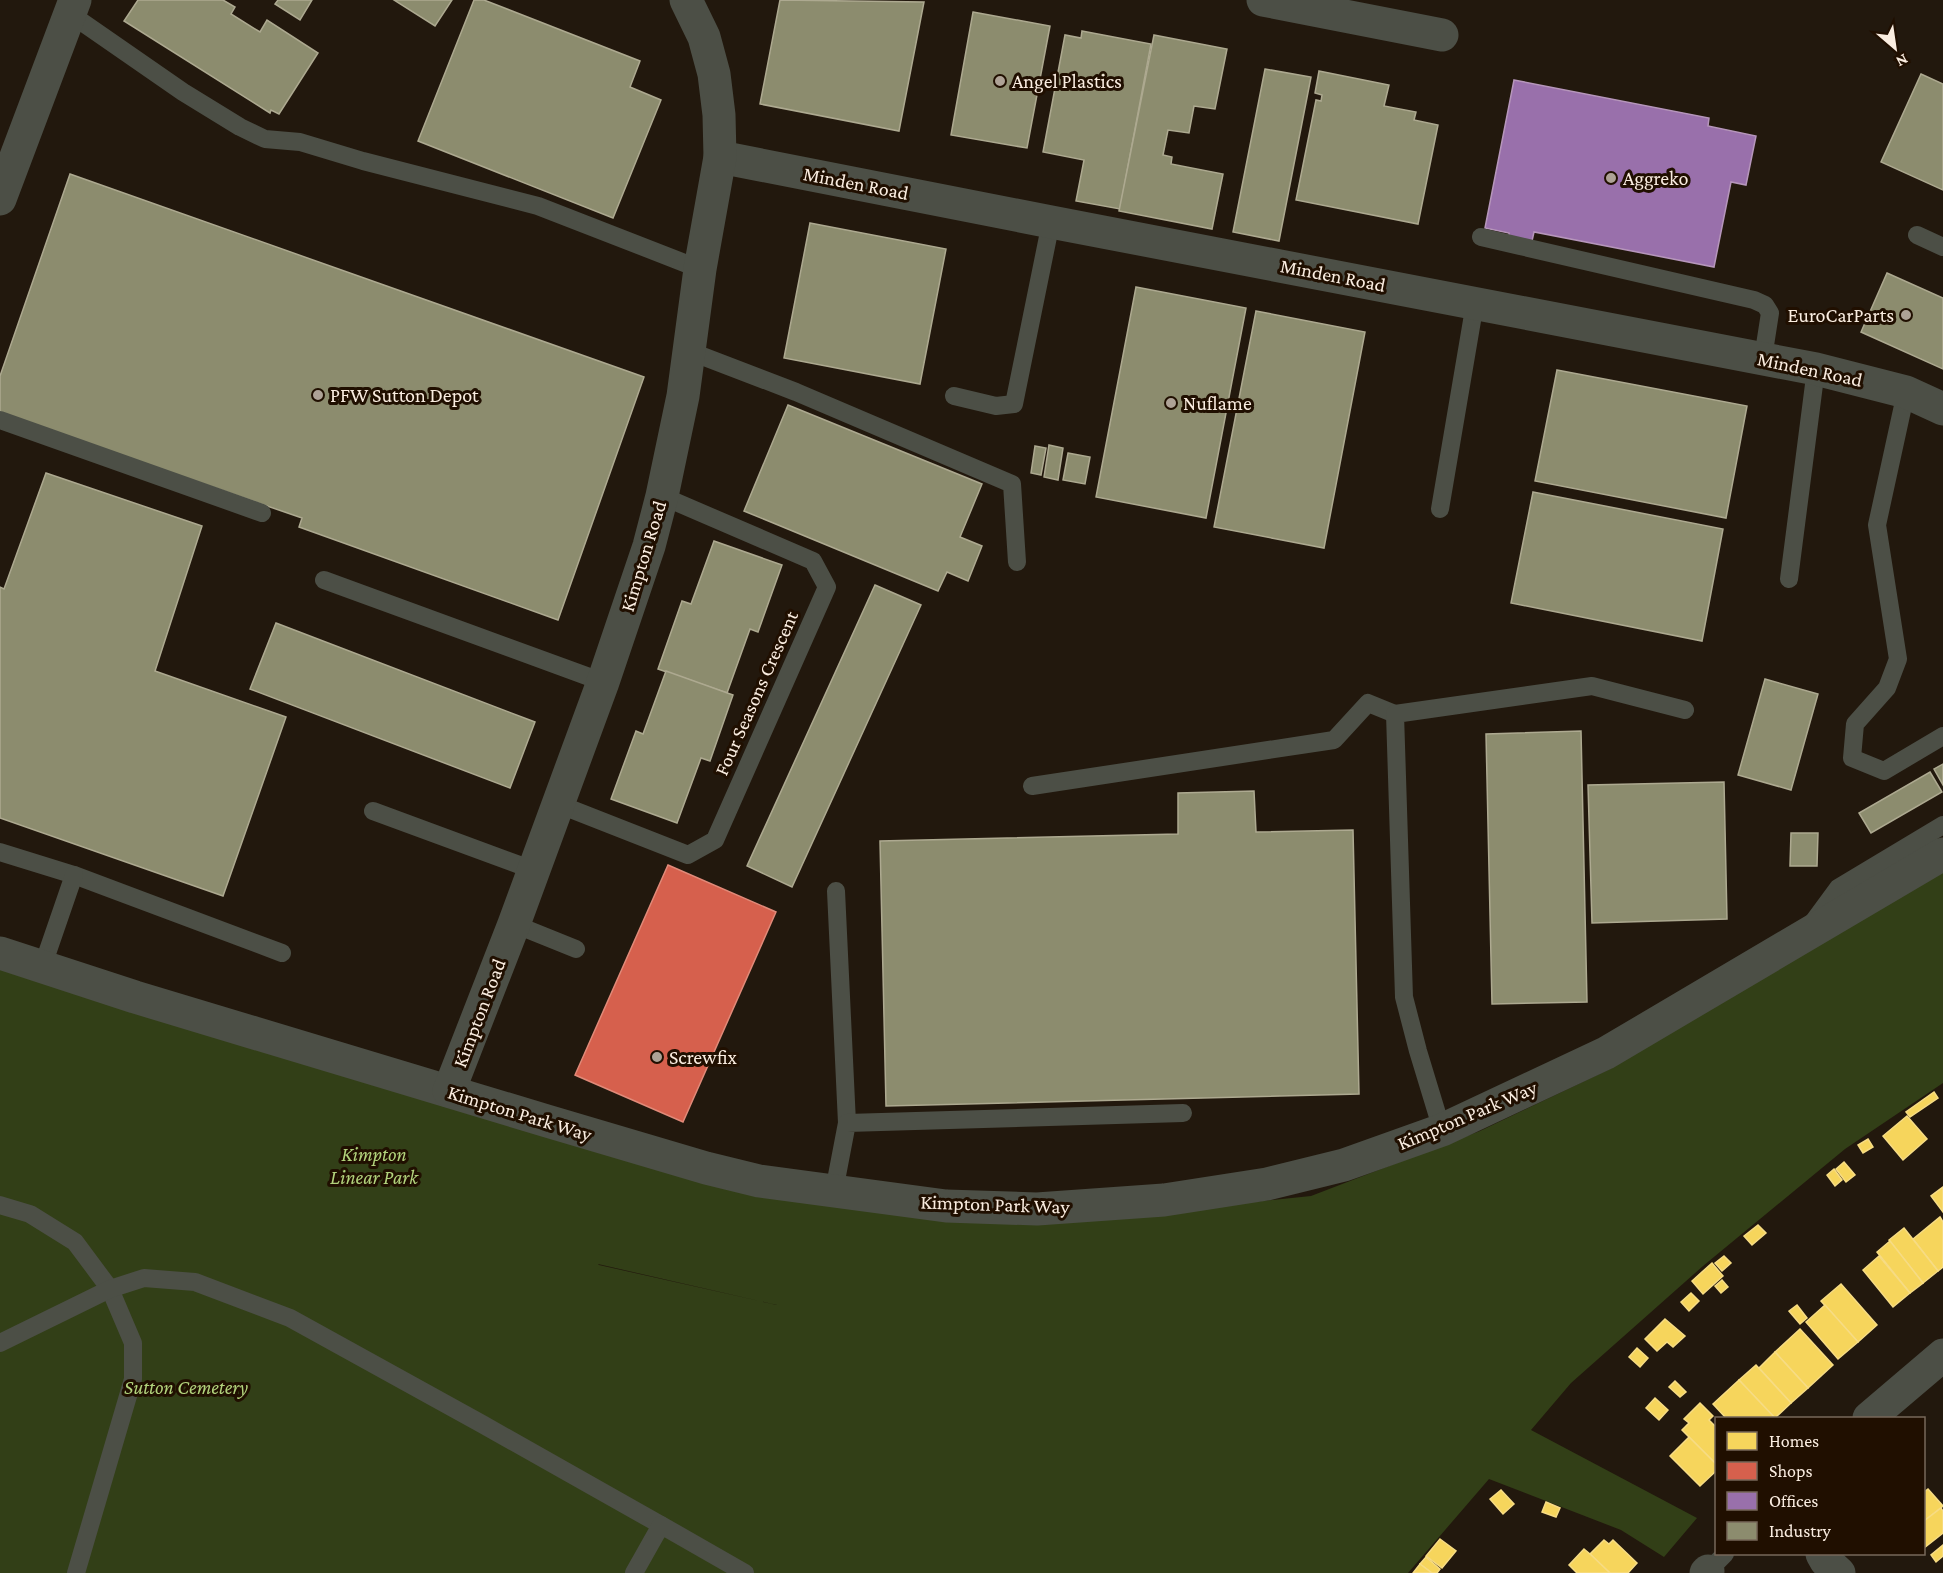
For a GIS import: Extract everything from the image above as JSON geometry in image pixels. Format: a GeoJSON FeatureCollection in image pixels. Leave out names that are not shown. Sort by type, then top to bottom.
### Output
{"type":"FeatureCollection","features":[{"type":"Feature","properties":{"kind":"street","name":"Kimpton Road"},"geometry":{"type":"LineString","coordinates":[[449,1091],[514,924],[603,681],[649,546],[662,496],[683,396],[700,269],[720,157],[719,115],[714,74],[704,37],[686,0]]}},
{"type":"Feature","properties":{"kind":"street"},"geometry":{"type":"LineString","coordinates":[[1263,0],[1442,35]]}},
{"type":"Feature","properties":{"kind":"street"},"geometry":{"type":"LineString","coordinates":[[0,198],[72,7]]}},
{"type":"Feature","properties":{"kind":"street","name":"Minden Road"},"geometry":{"type":"LineString","coordinates":[[720,157],[1763,358],[1906,392],[1943,409]]}},
{"type":"Feature","properties":{"kind":"street","name":"Kimpton Park Way"},"geometry":{"type":"LineString","coordinates":[[0,953],[43,965],[135,997],[706,1168],[759,1181],[946,1206],[1025,1209],[1164,1200],[1267,1184],[1344,1165],[1442,1130],[1606,1053],[1943,854]]}},
{"type":"Feature","properties":{"kind":"street"},"geometry":{"type":"LineString","coordinates":[[1871,1417],[1943,1355]]}},
{"type":"Feature","properties":{"kind":"lane"},"geometry":{"type":"LineString","coordinates":[[72,7],[183,92],[240,127],[265,139],[300,141],[363,161],[538,206],[700,269]]}},
{"type":"Feature","properties":{"kind":"lane"},"geometry":{"type":"LineString","coordinates":[[954,396],[996,406],[1014,404],[1051,222]]}},
{"type":"Feature","properties":{"kind":"lane"},"geometry":{"type":"LineString","coordinates":[[1917,235],[1943,247]]}},
{"type":"Feature","properties":{"kind":"lane"},"geometry":{"type":"LineString","coordinates":[[1481,237],[1754,300],[1765,305],[1770,313],[1763,358]]}},
{"type":"Feature","properties":{"kind":"lane"},"geometry":{"type":"LineString","coordinates":[[1440,509],[1475,303]]}},
{"type":"Feature","properties":{"kind":"lane"},"geometry":{"type":"LineString","coordinates":[[689,351],[796,392],[1012,484],[1017,562]]}},
{"type":"Feature","properties":{"kind":"lane"},"geometry":{"type":"LineString","coordinates":[[1789,579],[1816,369]]}},
{"type":"Feature","properties":{"kind":"lane"},"geometry":{"type":"LineString","coordinates":[[1906,392],[1876,525],[1898,659],[1887,688],[1855,724],[1852,758],[1884,771],[1943,736]]}},
{"type":"Feature","properties":{"kind":"lane"},"geometry":{"type":"LineString","coordinates":[[0,420],[262,513]]}},
{"type":"Feature","properties":{"kind":"lane","name":"Four Seasons Crescent"},"geometry":{"type":"LineString","coordinates":[[558,804],[688,855],[715,840],[827,587],[813,561],[662,496]]}},
{"type":"Feature","properties":{"kind":"lane"},"geometry":{"type":"LineString","coordinates":[[324,580],[603,681]]}},
{"type":"Feature","properties":{"kind":"lane"},"geometry":{"type":"LineString","coordinates":[[1032,786],[1334,740],[1368,703],[1395,714],[1592,686],[1685,710]]}},
{"type":"Feature","properties":{"kind":"lane"},"geometry":{"type":"LineString","coordinates":[[1395,714],[1404,997],[1442,1130]]}},
{"type":"Feature","properties":{"kind":"lane"},"geometry":{"type":"LineString","coordinates":[[373,811],[533,870]]}},
{"type":"Feature","properties":{"kind":"lane"},"geometry":{"type":"LineString","coordinates":[[1804,936],[1838,888],[1943,825]]}},
{"type":"Feature","properties":{"kind":"lane"},"geometry":{"type":"LineString","coordinates":[[0,852],[74,875],[282,953]]}},
{"type":"Feature","properties":{"kind":"lane"},"geometry":{"type":"LineString","coordinates":[[43,965],[74,875]]}},
{"type":"Feature","properties":{"kind":"lane"},"geometry":{"type":"LineString","coordinates":[[834,1191],[847,1123],[836,891]]}},
{"type":"Feature","properties":{"kind":"lane"},"geometry":{"type":"LineString","coordinates":[[514,924],[576,949]]}},
{"type":"Feature","properties":{"kind":"lane"},"geometry":{"type":"LineString","coordinates":[[847,1123],[1183,1113]]}},
{"type":"Feature","properties":{"kind":"lane"},"geometry":{"type":"LineString","coordinates":[[0,1205],[30,1214],[75,1242],[110,1289],[133,1343],[133,1379],[76,1573]]}},
{"type":"Feature","properties":{"kind":"lane"},"geometry":{"type":"LineString","coordinates":[[0,1343],[110,1289],[144,1278],[195,1282],[290,1318],[745,1573]]}},
{"type":"Feature","properties":{"kind":"lane"},"geometry":{"type":"LineString","coordinates":[[634,1573],[661,1525]]}},
{"type":"Feature","properties":{"kind":"green space"},"geometry":{"type":"Polygon","coordinates":[[[1943,864],[1943,1083],[1845,1149],[1703,1266],[1571,1383],[1531,1430],[1697,1518],[1664,1557],[1621,1530],[1489,1479],[1408,1573],[0,1573],[0,958],[699,1177],[1027,1225],[1311,1196],[1480,1131],[1612,1068],[1943,864]],[[598,1264],[599,1265],[777,1305],[598,1264]]]}},
{"type":"Feature","properties":{"kind":"building: Homes"},"geometry":{"type":"Polygon","coordinates":[[[1934,1092],[1938,1098],[1910,1117],[1906,1112],[1934,1092]]]}},
{"type":"Feature","properties":{"kind":"building: Homes"},"geometry":{"type":"Polygon","coordinates":[[[1907,1116],[1927,1139],[1903,1160],[1883,1136],[1907,1116]]]}},
{"type":"Feature","properties":{"kind":"building: Homes"},"geometry":{"type":"Polygon","coordinates":[[[1868,1139],[1873,1147],[1863,1153],[1858,1145],[1868,1139]]]}},
{"type":"Feature","properties":{"kind":"building: Homes"},"geometry":{"type":"Polygon","coordinates":[[[1844,1162],[1855,1175],[1846,1182],[1836,1169],[1844,1162]]]}},
{"type":"Feature","properties":{"kind":"building: Homes"},"geometry":{"type":"Polygon","coordinates":[[[1834,1169],[1842,1180],[1835,1186],[1827,1175],[1834,1169]]]}},
{"type":"Feature","properties":{"kind":"building: Homes"},"geometry":{"type":"Polygon","coordinates":[[[1943,1187],[1943,1212],[1931,1196],[1943,1187]]]}},
{"type":"Feature","properties":{"kind":"building: Homes"},"geometry":{"type":"Polygon","coordinates":[[[1940,1217],[1943,1222],[1943,1267],[1938,1271],[1913,1239],[1940,1217]]]}},
{"type":"Feature","properties":{"kind":"building: Homes"},"geometry":{"type":"Polygon","coordinates":[[[1758,1225],[1766,1233],[1752,1245],[1744,1236],[1758,1225]]]}},
{"type":"Feature","properties":{"kind":"building: Homes"},"geometry":{"type":"Polygon","coordinates":[[[1904,1228],[1938,1271],[1923,1283],[1889,1240],[1904,1228]]]}},
{"type":"Feature","properties":{"kind":"building: Homes"},"geometry":{"type":"Polygon","coordinates":[[[1890,1241],[1923,1283],[1910,1293],[1877,1252],[1890,1241]]]}},
{"type":"Feature","properties":{"kind":"building: Homes"},"geometry":{"type":"Polygon","coordinates":[[[1724,1256],[1731,1263],[1722,1271],[1715,1263],[1724,1256]]]}},
{"type":"Feature","properties":{"kind":"building: Homes"},"geometry":{"type":"Polygon","coordinates":[[[1879,1256],[1910,1293],[1893,1307],[1863,1270],[1879,1256]]]}},
{"type":"Feature","properties":{"kind":"building: Homes"},"geometry":{"type":"Polygon","coordinates":[[[1712,1263],[1723,1276],[1703,1294],[1692,1281],[1712,1263]]]}},
{"type":"Feature","properties":{"kind":"building: Homes"},"geometry":{"type":"Polygon","coordinates":[[[1722,1280],[1728,1287],[1721,1293],[1715,1286],[1722,1280]]]}},
{"type":"Feature","properties":{"kind":"building: Homes"},"geometry":{"type":"Polygon","coordinates":[[[1841,1284],[1877,1325],[1858,1342],[1821,1301],[1841,1284]]]}},
{"type":"Feature","properties":{"kind":"building: Homes"},"geometry":{"type":"Polygon","coordinates":[[[1691,1293],[1699,1301],[1689,1311],[1681,1302],[1691,1293]]]}},
{"type":"Feature","properties":{"kind":"building: Homes"},"geometry":{"type":"Polygon","coordinates":[[[1797,1305],[1807,1318],[1800,1324],[1789,1311],[1797,1305]]]}},
{"type":"Feature","properties":{"kind":"building: Homes"},"geometry":{"type":"Polygon","coordinates":[[[1825,1305],[1858,1342],[1838,1359],[1806,1322],[1825,1305]]]}},
{"type":"Feature","properties":{"kind":"building: Homes"},"geometry":{"type":"Polygon","coordinates":[[[1665,1319],[1685,1336],[1673,1347],[1667,1342],[1657,1351],[1645,1339],[1665,1319]]]}},
{"type":"Feature","properties":{"kind":"building: Homes"},"geometry":{"type":"Polygon","coordinates":[[[1800,1329],[1833,1365],[1808,1388],[1775,1352],[1800,1329]]]}},
{"type":"Feature","properties":{"kind":"building: Homes"},"geometry":{"type":"Polygon","coordinates":[[[1637,1348],[1648,1358],[1640,1367],[1629,1357],[1637,1348]]]}},
{"type":"Feature","properties":{"kind":"building: Homes"},"geometry":{"type":"Polygon","coordinates":[[[1775,1352],[1808,1388],[1791,1403],[1759,1368],[1775,1352]]]}},
{"type":"Feature","properties":{"kind":"building: Homes"},"geometry":{"type":"Polygon","coordinates":[[[1756,1365],[1791,1403],[1774,1417],[1739,1380],[1756,1365]]]}},
{"type":"Feature","properties":{"kind":"building: Homes"},"geometry":{"type":"Polygon","coordinates":[[[1739,1380],[1774,1417],[1725,1417],[1713,1404],[1739,1380]]]}},
{"type":"Feature","properties":{"kind":"building: Homes"},"geometry":{"type":"Polygon","coordinates":[[[1675,1381],[1686,1392],[1680,1397],[1669,1387],[1675,1381]]]}},
{"type":"Feature","properties":{"kind":"building: Homes"},"geometry":{"type":"Polygon","coordinates":[[[1655,1398],[1668,1410],[1659,1420],[1646,1408],[1655,1398]]]}},
{"type":"Feature","properties":{"kind":"building: Homes"},"geometry":{"type":"Polygon","coordinates":[[[1700,1403],[1713,1416],[1709,1420],[1715,1426],[1715,1463],[1682,1430],[1689,1423],[1684,1419],[1700,1403]]]}},
{"type":"Feature","properties":{"kind":"building: Homes"},"geometry":{"type":"Polygon","coordinates":[[[1689,1437],[1715,1463],[1715,1472],[1700,1486],[1670,1456],[1689,1437]]]}},
{"type":"Feature","properties":{"kind":"building: Homes"},"geometry":{"type":"Polygon","coordinates":[[[1928,1489],[1943,1506],[1925,1520],[1925,1491],[1928,1489]]]}},
{"type":"Feature","properties":{"kind":"building: Homes"},"geometry":{"type":"Polygon","coordinates":[[[1501,1490],[1514,1504],[1503,1514],[1490,1499],[1501,1490]]]}},
{"type":"Feature","properties":{"kind":"building: Homes"},"geometry":{"type":"Polygon","coordinates":[[[1546,1502],[1560,1508],[1556,1517],[1542,1512],[1546,1502]]]}},
{"type":"Feature","properties":{"kind":"building: Homes"},"geometry":{"type":"Polygon","coordinates":[[[1941,1508],[1943,1511],[1943,1533],[1925,1547],[1925,1520],[1941,1508]]]}},
{"type":"Feature","properties":{"kind":"building: Homes"},"geometry":{"type":"Polygon","coordinates":[[[1440,1539],[1456,1551],[1442,1568],[1426,1556],[1440,1539]]]}},
{"type":"Feature","properties":{"kind":"building: Homes"},"geometry":{"type":"Polygon","coordinates":[[[1604,1540],[1609,1544],[1613,1540],[1637,1563],[1628,1573],[1610,1573],[1590,1554],[1604,1540]]]}},
{"type":"Feature","properties":{"kind":"building: Homes"},"geometry":{"type":"Polygon","coordinates":[[[1943,1545],[1943,1556],[1936,1562],[1931,1555],[1943,1545]]]}},
{"type":"Feature","properties":{"kind":"building: Homes"},"geometry":{"type":"Polygon","coordinates":[[[1584,1549],[1610,1573],[1577,1573],[1569,1565],[1584,1549]]]}},
{"type":"Feature","properties":{"kind":"building: Homes"},"geometry":{"type":"Polygon","coordinates":[[[1426,1557],[1440,1569],[1437,1573],[1432,1573],[1420,1564],[1426,1557]]]}},
{"type":"Feature","properties":{"kind":"building: Homes"},"geometry":{"type":"Polygon","coordinates":[[[1420,1564],[1432,1573],[1413,1573],[1420,1564]]]}},
{"type":"Feature","properties":{"kind":"building: Shops"},"geometry":{"type":"Polygon","coordinates":[[[668,865],[776,912],[683,1122],[575,1075],[668,865]]]}},
{"type":"Feature","properties":{"kind":"building: Offices"},"geometry":{"type":"Polygon","coordinates":[[[1514,80],[1709,118],[1708,126],[1756,136],[1746,185],[1731,182],[1714,267],[1534,232],[1532,241],[1485,228],[1514,80]]]}},
{"type":"Feature","properties":{"kind":"building: Industry"},"geometry":{"type":"Polygon","coordinates":[[[138,0],[223,0],[235,7],[231,14],[260,32],[267,20],[318,53],[279,114],[271,110],[270,113],[124,21],[138,0]]]}},
{"type":"Feature","properties":{"kind":"building: Industry"},"geometry":{"type":"Polygon","coordinates":[[[278,0],[312,0],[300,20],[275,4],[278,0]]]}},
{"type":"Feature","properties":{"kind":"building: Industry"},"geometry":{"type":"Polygon","coordinates":[[[394,0],[452,0],[435,26],[394,0]]]}},
{"type":"Feature","properties":{"kind":"building: Industry"},"geometry":{"type":"Polygon","coordinates":[[[474,0],[484,0],[640,61],[630,87],[661,100],[613,218],[418,141],[474,0]]]}},
{"type":"Feature","properties":{"kind":"building: Industry"},"geometry":{"type":"Polygon","coordinates":[[[780,0],[924,2],[899,131],[760,104],[780,0]]]}},
{"type":"Feature","properties":{"kind":"building: Industry","name":"Angel Plastics"},"geometry":{"type":"Polygon","coordinates":[[[973,12],[1050,26],[1027,148],[951,135],[973,12]]]}},
{"type":"Feature","properties":{"kind":"building: Industry"},"geometry":{"type":"Polygon","coordinates":[[[1082,31],[1151,44],[1120,209],[1076,201],[1084,160],[1043,152],[1065,35],[1081,38],[1082,31]]]}},
{"type":"Feature","properties":{"kind":"building: Industry"},"geometry":{"type":"Polygon","coordinates":[[[1154,35],[1227,49],[1215,109],[1194,106],[1189,133],[1168,130],[1163,155],[1172,157],[1171,164],[1223,174],[1212,229],[1119,211],[1154,35]]]}},
{"type":"Feature","properties":{"kind":"building: Industry"},"geometry":{"type":"Polygon","coordinates":[[[1265,69],[1311,77],[1279,241],[1233,232],[1265,69]]]}},
{"type":"Feature","properties":{"kind":"building: Industry"},"geometry":{"type":"Polygon","coordinates":[[[1319,71],[1389,85],[1384,106],[1416,112],[1414,120],[1438,125],[1418,224],[1296,200],[1316,100],[1321,101],[1322,95],[1315,93],[1319,71]]]}},
{"type":"Feature","properties":{"kind":"building: Industry"},"geometry":{"type":"Polygon","coordinates":[[[1921,74],[1943,84],[1943,190],[1881,162],[1921,74]]]}},
{"type":"Feature","properties":{"kind":"building: Industry","name":"PFW Sutton Depot"},"geometry":{"type":"Polygon","coordinates":[[[70,174],[644,377],[558,620],[299,527],[302,518],[0,414],[0,376],[70,174]]]}},
{"type":"Feature","properties":{"kind":"building: Industry"},"geometry":{"type":"Polygon","coordinates":[[[810,223],[946,249],[920,384],[784,358],[810,223]]]}},
{"type":"Feature","properties":{"kind":"building: Industry","name":"EuroCarParts"},"geometry":{"type":"Polygon","coordinates":[[[1887,273],[1943,298],[1943,369],[1861,332],[1887,273]]]}},
{"type":"Feature","properties":{"kind":"building: Industry","name":"Nuflame"},"geometry":{"type":"Polygon","coordinates":[[[1136,287],[1246,308],[1206,518],[1096,497],[1136,287]]]}},
{"type":"Feature","properties":{"kind":"building: Industry"},"geometry":{"type":"Polygon","coordinates":[[[1256,311],[1365,332],[1324,548],[1214,527],[1256,311]]]}},
{"type":"Feature","properties":{"kind":"building: Industry"},"geometry":{"type":"Polygon","coordinates":[[[1557,370],[1747,406],[1726,518],[1535,481],[1557,370]]]}},
{"type":"Feature","properties":{"kind":"building: Industry"},"geometry":{"type":"Polygon","coordinates":[[[788,405],[982,484],[960,537],[982,546],[968,581],[947,572],[938,591],[744,511],[788,405]]]}},
{"type":"Feature","properties":{"kind":"building: Industry"},"geometry":{"type":"Polygon","coordinates":[[[1049,445],[1063,448],[1058,480],[1044,477],[1049,445]]]}},
{"type":"Feature","properties":{"kind":"building: Industry"},"geometry":{"type":"Polygon","coordinates":[[[1035,446],[1046,448],[1041,475],[1031,473],[1035,446]]]}},
{"type":"Feature","properties":{"kind":"building: Industry"},"geometry":{"type":"Polygon","coordinates":[[[1068,453],[1090,457],[1085,484],[1063,480],[1068,453]]]}},
{"type":"Feature","properties":{"kind":"building: Industry"},"geometry":{"type":"Polygon","coordinates":[[[46,473],[202,526],[155,671],[286,717],[223,896],[0,818],[0,587],[4,589],[46,473]]]}},
{"type":"Feature","properties":{"kind":"building: Industry"},"geometry":{"type":"Polygon","coordinates":[[[1533,492],[1723,529],[1702,641],[1511,603],[1533,492]]]}},
{"type":"Feature","properties":{"kind":"building: Industry"},"geometry":{"type":"Polygon","coordinates":[[[714,541],[782,565],[758,632],[750,629],[727,693],[658,669],[682,601],[691,604],[714,541]]]}},
{"type":"Feature","properties":{"kind":"building: Industry"},"geometry":{"type":"Polygon","coordinates":[[[875,585],[921,605],[792,887],[747,866],[875,585]]]}},
{"type":"Feature","properties":{"kind":"building: Industry"},"geometry":{"type":"Polygon","coordinates":[[[276,623],[535,722],[510,788],[250,689],[276,623]]]}},
{"type":"Feature","properties":{"kind":"building: Industry"},"geometry":{"type":"Polygon","coordinates":[[[666,671],[733,695],[710,761],[701,758],[677,823],[611,799],[636,731],[643,734],[666,671]]]}},
{"type":"Feature","properties":{"kind":"building: Industry"},"geometry":{"type":"Polygon","coordinates":[[[1765,679],[1818,694],[1791,790],[1738,775],[1765,679]]]}},
{"type":"Feature","properties":{"kind":"building: Industry"},"geometry":{"type":"Polygon","coordinates":[[[1581,731],[1587,1002],[1492,1004],[1486,734],[1581,731]]]}},
{"type":"Feature","properties":{"kind":"building: Industry"},"geometry":{"type":"Polygon","coordinates":[[[1943,764],[1943,785],[1934,769],[1943,764]]]}},
{"type":"Feature","properties":{"kind":"building: Industry"},"geometry":{"type":"Polygon","coordinates":[[[1930,772],[1942,792],[1871,833],[1859,813],[1930,772]]]}},
{"type":"Feature","properties":{"kind":"building: Industry"},"geometry":{"type":"Polygon","coordinates":[[[1724,782],[1727,919],[1592,923],[1588,785],[1724,782]]]}},
{"type":"Feature","properties":{"kind":"building: Industry"},"geometry":{"type":"Polygon","coordinates":[[[1254,791],[1256,832],[1353,830],[1359,1094],[886,1106],[880,841],[1178,834],[1178,793],[1254,791]]]}},
{"type":"Feature","properties":{"kind":"building: Industry"},"geometry":{"type":"Polygon","coordinates":[[[1791,833],[1818,833],[1817,866],[1790,866],[1791,833]]]}},
{"type":"Feature","properties":{"kind":"place","name":"Angel Plastics"},"geometry":{"type":"Point","coordinates":[1000,81]}},
{"type":"Feature","properties":{"kind":"place","name":"Aggreko"},"geometry":{"type":"Point","coordinates":[1611,178]}},
{"type":"Feature","properties":{"kind":"place","name":"EuroCarParts"},"geometry":{"type":"Point","coordinates":[1906,315]}},
{"type":"Feature","properties":{"kind":"place","name":"PFW Sutton Depot"},"geometry":{"type":"Point","coordinates":[318,395]}},
{"type":"Feature","properties":{"kind":"place","name":"Nuflame"},"geometry":{"type":"Point","coordinates":[1171,403]}},
{"type":"Feature","properties":{"kind":"place","name":"Screwfix"},"geometry":{"type":"Point","coordinates":[657,1057]}},
{"type":"Feature","properties":{"kind":"park label","name":"Kimpton Linear Park"},"geometry":{"type":"Point","coordinates":[374,1166]}},
{"type":"Feature","properties":{"kind":"park label","name":"Sutton Cemetery"},"geometry":{"type":"Point","coordinates":[186,1387]}}]}
